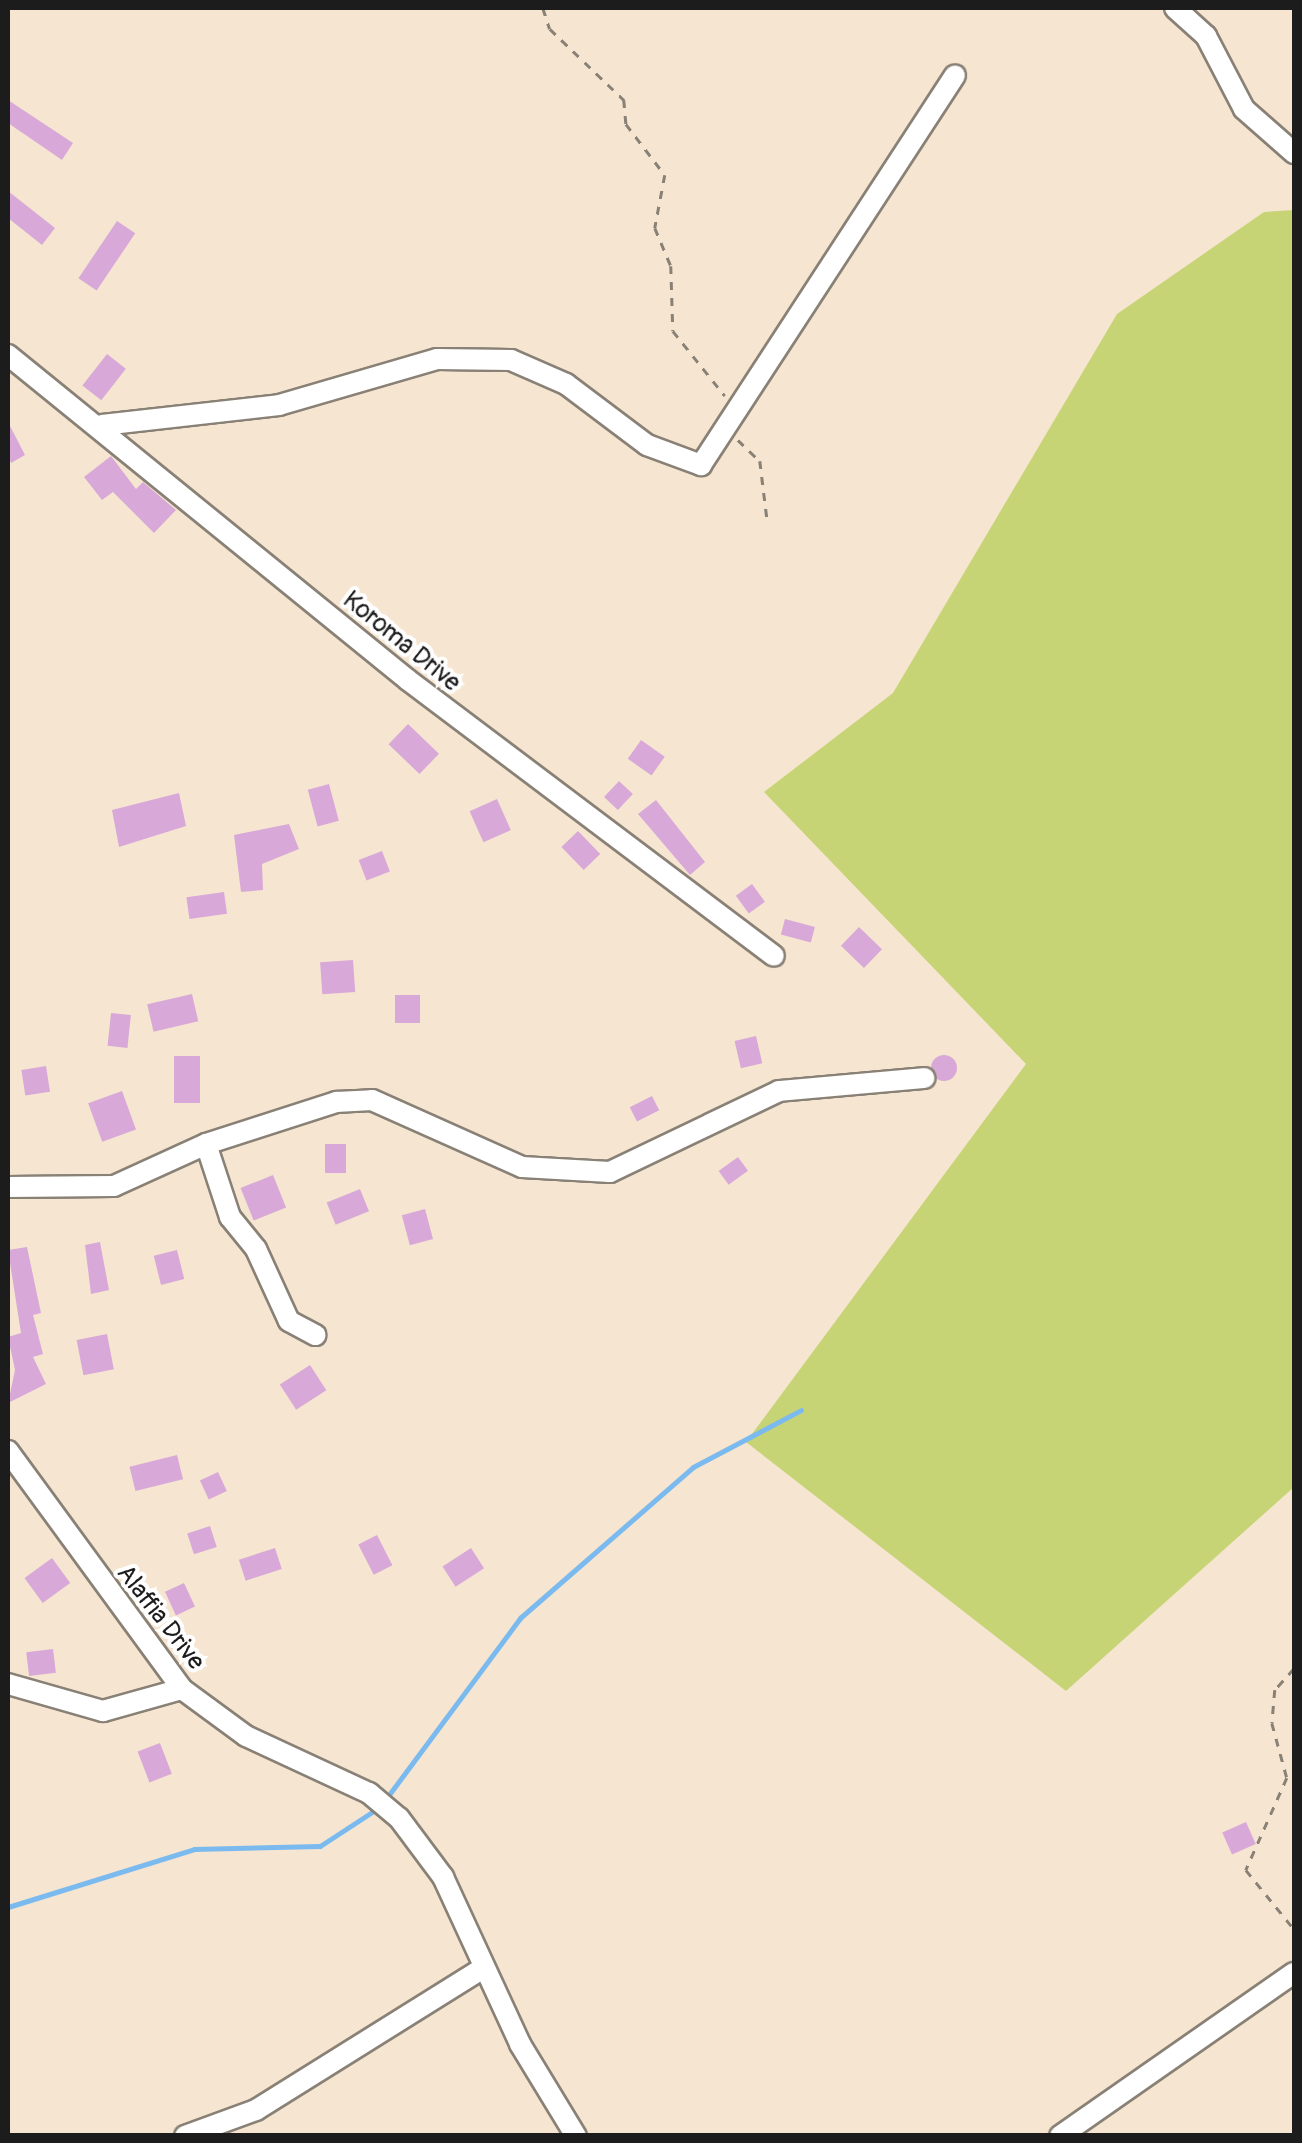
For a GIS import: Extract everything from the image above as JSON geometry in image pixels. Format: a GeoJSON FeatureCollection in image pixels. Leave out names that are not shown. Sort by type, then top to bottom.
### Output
{"type":"FeatureCollection","features":[{"type":"Feature","properties":{"kind":"street"},"geometry":{"type":"LineString","coordinates":[[1175,8],[1206,36],[1244,110],[1294,153]]}},
{"type":"Feature","properties":{"kind":"street"},"geometry":{"type":"LineString","coordinates":[[102,425],[279,405],[437,359],[511,360],[566,384],[647,444],[701,466],[955,76]]}},
{"type":"Feature","properties":{"kind":"street","name":"Koroma Drive"},"geometry":{"type":"LineString","coordinates":[[8,355],[102,425],[408,680],[774,956]]}},
{"type":"Feature","properties":{"kind":"street"},"geometry":{"type":"LineString","coordinates":[[8,1186],[114,1186],[206,1144],[336,1102],[372,1100],[522,1167],[610,1172],[780,1091],[924,1078]]}},
{"type":"Feature","properties":{"kind":"street"},"geometry":{"type":"LineString","coordinates":[[206,1144],[230,1217],[256,1249],[289,1320],[315,1335]]}},
{"type":"Feature","properties":{"kind":"street","name":"Alaffia Drive"},"geometry":{"type":"LineString","coordinates":[[8,1452],[182,1689],[246,1736],[370,1793],[443,1877],[482,1969]]}},
{"type":"Feature","properties":{"kind":"street"},"geometry":{"type":"LineString","coordinates":[[8,1684],[103,1710],[182,1689]]}},
{"type":"Feature","properties":{"kind":"street"},"geometry":{"type":"LineString","coordinates":[[186,2136],[256,2110],[482,1969],[576,2136]]}},
{"type":"Feature","properties":{"kind":"street"},"geometry":{"type":"LineString","coordinates":[[1060,2136],[1294,1972]]}},
{"type":"Feature","properties":{"kind":"path"},"geometry":{"type":"LineString","coordinates":[[543,8],[550,29],[624,100],[626,124],[665,175],[656,228],[671,266],[673,331],[734,414],[735,437],[760,461],[768,518]]}},
{"type":"Feature","properties":{"kind":"path"},"geometry":{"type":"LineString","coordinates":[[1294,1669],[1275,1690],[1272,1723],[1287,1778],[1246,1870],[1294,1929]]}},
{"type":"Feature","properties":{"kind":"green space"},"geometry":{"type":"Polygon","coordinates":[[[1294,210],[1294,1487],[1066,1691],[746,1442],[1026,1064],[764,792],[893,693],[1117,314],[1264,212],[1294,210]]]}},
{"type":"Feature","properties":{"kind":"building"},"geometry":{"type":"Polygon","coordinates":[[[8,100],[73,143],[62,160],[8,123],[8,100]]]}},
{"type":"Feature","properties":{"kind":"building"},"geometry":{"type":"Polygon","coordinates":[[[8,191],[55,228],[42,245],[8,218],[8,191]]]}},
{"type":"Feature","properties":{"kind":"building"},"geometry":{"type":"Polygon","coordinates":[[[117,221],[135,233],[97,291],[78,278],[117,221]]]}},
{"type":"Feature","properties":{"kind":"building"},"geometry":{"type":"Polygon","coordinates":[[[107,354],[126,369],[101,400],[82,386],[107,354]]]}},
{"type":"Feature","properties":{"kind":"building"},"geometry":{"type":"Polygon","coordinates":[[[8,422],[25,455],[11,463],[8,455],[8,422]]]}},
{"type":"Feature","properties":{"kind":"building"},"geometry":{"type":"Polygon","coordinates":[[[111,456],[136,489],[143,482],[176,510],[154,533],[113,492],[102,500],[84,477],[111,456]]]}},
{"type":"Feature","properties":{"kind":"building"},"geometry":{"type":"Polygon","coordinates":[[[408,724],[439,754],[419,774],[389,744],[408,724]]]}},
{"type":"Feature","properties":{"kind":"building"},"geometry":{"type":"Polygon","coordinates":[[[641,740],[665,757],[652,775],[628,759],[641,740]]]}},
{"type":"Feature","properties":{"kind":"building"},"geometry":{"type":"Polygon","coordinates":[[[619,781],[633,794],[618,810],[604,797],[619,781]]]}},
{"type":"Feature","properties":{"kind":"building"},"geometry":{"type":"Polygon","coordinates":[[[329,784],[339,821],[318,826],[308,790],[329,784]]]}},
{"type":"Feature","properties":{"kind":"building"},"geometry":{"type":"Polygon","coordinates":[[[179,793],[186,826],[119,847],[112,810],[179,793]]]}},
{"type":"Feature","properties":{"kind":"building"},"geometry":{"type":"Polygon","coordinates":[[[497,799],[511,830],[483,842],[470,811],[497,799]]]}},
{"type":"Feature","properties":{"kind":"building"},"geometry":{"type":"Polygon","coordinates":[[[656,800],[705,862],[690,875],[638,814],[656,800]]]}},
{"type":"Feature","properties":{"kind":"building"},"geometry":{"type":"Polygon","coordinates":[[[289,824],[299,849],[262,864],[263,890],[241,892],[234,835],[289,824]]]}},
{"type":"Feature","properties":{"kind":"building"},"geometry":{"type":"Polygon","coordinates":[[[578,831],[600,854],[584,870],[561,847],[578,831]]]}},
{"type":"Feature","properties":{"kind":"building"},"geometry":{"type":"Polygon","coordinates":[[[382,851],[390,872],[367,880],[359,860],[382,851]]]}},
{"type":"Feature","properties":{"kind":"building"},"geometry":{"type":"Polygon","coordinates":[[[752,884],[765,902],[749,914],[736,896],[752,884]]]}},
{"type":"Feature","properties":{"kind":"building"},"geometry":{"type":"Polygon","coordinates":[[[224,892],[227,914],[189,919],[186,897],[224,892]]]}},
{"type":"Feature","properties":{"kind":"building"},"geometry":{"type":"Polygon","coordinates":[[[785,919],[815,927],[811,942],[781,934],[785,919]]]}},
{"type":"Feature","properties":{"kind":"building"},"geometry":{"type":"Polygon","coordinates":[[[859,927],[882,949],[864,968],[841,946],[859,927]]]}},
{"type":"Feature","properties":{"kind":"building"},"geometry":{"type":"Polygon","coordinates":[[[353,960],[355,992],[322,994],[320,962],[353,960]]]}},
{"type":"Feature","properties":{"kind":"building"},"geometry":{"type":"Polygon","coordinates":[[[192,994],[198,1021],[153,1032],[147,1004],[192,994]]]}},
{"type":"Feature","properties":{"kind":"building"},"geometry":{"type":"Polygon","coordinates":[[[395,995],[420,995],[420,1023],[395,1023],[395,995]]]}},
{"type":"Feature","properties":{"kind":"building"},"geometry":{"type":"Polygon","coordinates":[[[111,1013],[131,1015],[127,1048],[108,1046],[111,1013]]]}},
{"type":"Feature","properties":{"kind":"building"},"geometry":{"type":"Polygon","coordinates":[[[756,1036],[762,1063],[741,1068],[735,1041],[756,1036]]]}},
{"type":"Feature","properties":{"kind":"building"},"geometry":{"type":"Polygon","coordinates":[[[944,1055],[954,1058],[954,1078],[944,1081],[934,1078],[931,1068],[934,1058],[944,1055]]]}},
{"type":"Feature","properties":{"kind":"building"},"geometry":{"type":"Polygon","coordinates":[[[174,1056],[200,1056],[200,1103],[174,1103],[174,1056]]]}},
{"type":"Feature","properties":{"kind":"building"},"geometry":{"type":"Polygon","coordinates":[[[46,1066],[50,1092],[25,1096],[21,1070],[46,1066]]]}},
{"type":"Feature","properties":{"kind":"building"},"geometry":{"type":"Polygon","coordinates":[[[122,1091],[136,1130],[102,1142],[88,1103],[122,1091]]]}},
{"type":"Feature","properties":{"kind":"building"},"geometry":{"type":"Polygon","coordinates":[[[652,1096],[659,1110],[637,1122],[630,1107],[652,1096]]]}},
{"type":"Feature","properties":{"kind":"building"},"geometry":{"type":"Polygon","coordinates":[[[325,1144],[346,1144],[346,1173],[325,1173],[325,1144]]]}},
{"type":"Feature","properties":{"kind":"building"},"geometry":{"type":"Polygon","coordinates":[[[738,1157],[748,1171],[729,1185],[719,1171],[738,1157]]]}},
{"type":"Feature","properties":{"kind":"building"},"geometry":{"type":"Polygon","coordinates":[[[273,1175],[286,1207],[254,1221],[241,1188],[273,1175]]]}},
{"type":"Feature","properties":{"kind":"building"},"geometry":{"type":"Polygon","coordinates":[[[360,1189],[369,1211],[336,1225],[327,1202],[360,1189]]]}},
{"type":"Feature","properties":{"kind":"building"},"geometry":{"type":"Polygon","coordinates":[[[425,1209],[433,1239],[410,1245],[402,1215],[425,1209]]]}},
{"type":"Feature","properties":{"kind":"building"},"geometry":{"type":"Polygon","coordinates":[[[100,1242],[109,1290],[91,1294],[85,1245],[100,1242]]]}},
{"type":"Feature","properties":{"kind":"building"},"geometry":{"type":"Polygon","coordinates":[[[27,1247],[41,1313],[33,1315],[43,1354],[33,1357],[46,1384],[8,1403],[15,1370],[8,1337],[21,1333],[8,1250],[27,1247]]]}},
{"type":"Feature","properties":{"kind":"building"},"geometry":{"type":"Polygon","coordinates":[[[177,1250],[184,1279],[161,1285],[154,1256],[177,1250]]]}},
{"type":"Feature","properties":{"kind":"building"},"geometry":{"type":"Polygon","coordinates":[[[107,1334],[114,1369],[83,1375],[77,1340],[107,1334]]]}},
{"type":"Feature","properties":{"kind":"building"},"geometry":{"type":"Polygon","coordinates":[[[310,1365],[326,1390],[296,1410],[280,1385],[310,1365]]]}},
{"type":"Feature","properties":{"kind":"building"},"geometry":{"type":"Polygon","coordinates":[[[177,1455],[183,1479],[136,1491],[129,1467],[177,1455]]]}},
{"type":"Feature","properties":{"kind":"building"},"geometry":{"type":"Polygon","coordinates":[[[218,1472],[227,1491],[209,1499],[200,1480],[218,1472]]]}},
{"type":"Feature","properties":{"kind":"building"},"geometry":{"type":"Polygon","coordinates":[[[210,1526],[217,1547],[194,1554],[187,1533],[210,1526]]]}},
{"type":"Feature","properties":{"kind":"building"},"geometry":{"type":"Polygon","coordinates":[[[377,1535],[392,1565],[374,1575],[358,1545],[377,1535]]]}},
{"type":"Feature","properties":{"kind":"building"},"geometry":{"type":"Polygon","coordinates":[[[275,1548],[282,1569],[246,1581],[239,1560],[275,1548]]]}},
{"type":"Feature","properties":{"kind":"building"},"geometry":{"type":"Polygon","coordinates":[[[471,1548],[484,1568],[456,1587],[442,1567],[471,1548]]]}},
{"type":"Feature","properties":{"kind":"building"},"geometry":{"type":"Polygon","coordinates":[[[52,1558],[70,1583],[43,1603],[24,1578],[52,1558]]]}},
{"type":"Feature","properties":{"kind":"building"},"geometry":{"type":"Polygon","coordinates":[[[184,1583],[195,1607],[176,1615],[165,1592],[184,1583]]]}},
{"type":"Feature","properties":{"kind":"building"},"geometry":{"type":"Polygon","coordinates":[[[53,1649],[56,1673],[29,1676],[26,1652],[53,1649]]]}},
{"type":"Feature","properties":{"kind":"building"},"geometry":{"type":"Polygon","coordinates":[[[160,1743],[172,1774],[149,1782],[138,1752],[160,1743]]]}},
{"type":"Feature","properties":{"kind":"building"},"geometry":{"type":"Polygon","coordinates":[[[1246,1822],[1256,1844],[1232,1855],[1222,1833],[1246,1822]]]}},
{"type":"Feature","properties":{"kind":"waterway"},"geometry":{"type":"LineString","coordinates":[[385,1800],[520,1618],[693,1467],[801,1410]]}},
{"type":"Feature","properties":{"kind":"waterway"},"geometry":{"type":"LineString","coordinates":[[8,1907],[194,1849],[320,1846],[378,1808]]}}]}
